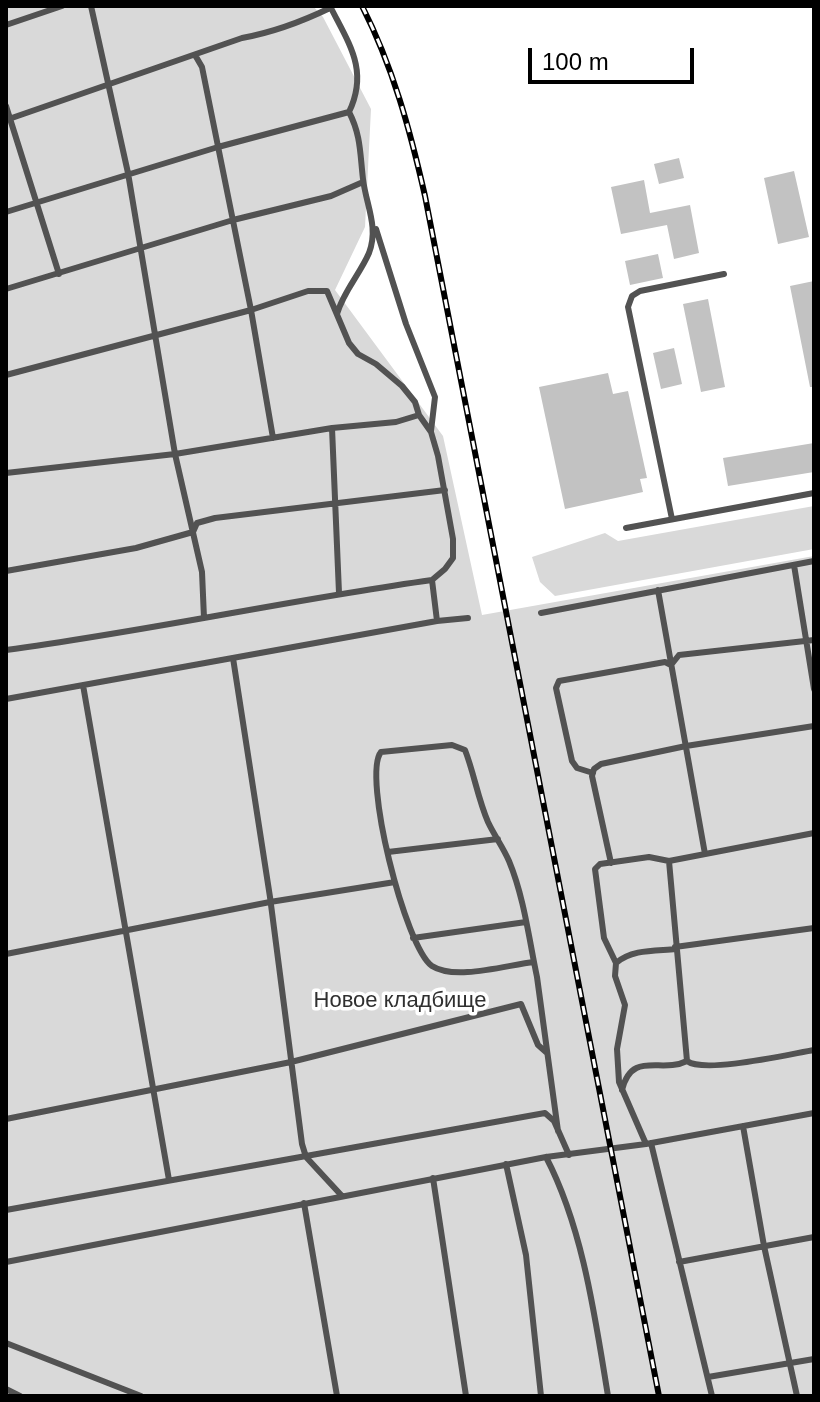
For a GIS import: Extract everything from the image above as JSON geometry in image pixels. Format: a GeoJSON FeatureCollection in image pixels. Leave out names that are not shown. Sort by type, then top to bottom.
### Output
{"type":"FeatureCollection","features":[{"type":"Feature","properties":{"kind":"lane"},"geometry":{"type":"LineString","coordinates":[[6,25],[62,6]]}},
{"type":"Feature","properties":{"kind":"lane"},"geometry":{"type":"LineString","coordinates":[[91,6],[128,173],[175,454],[202,572],[204,618]]}},
{"type":"Feature","properties":{"kind":"lane"},"geometry":{"type":"LineString","coordinates":[[8,119],[242,38],[294,26],[330,7],[358,69],[357,94],[349,112]]}},
{"type":"Feature","properties":{"kind":"lane"},"geometry":{"type":"LineString","coordinates":[[195,55],[202,67],[251,310],[273,438]]}},
{"type":"Feature","properties":{"kind":"lane"},"geometry":{"type":"LineString","coordinates":[[6,106],[59,274]]}},
{"type":"Feature","properties":{"kind":"lane"},"geometry":{"type":"LineString","coordinates":[[6,212],[78,192],[128,173],[349,112]]}},
{"type":"Feature","properties":{"kind":"lane"},"geometry":{"type":"LineString","coordinates":[[6,650],[84,640],[339,593],[432,580],[453,558],[445,490],[431,432],[435,397],[406,324],[372,218],[363,182],[357,128],[349,112]]}},
{"type":"Feature","properties":{"kind":"lane"},"geometry":{"type":"LineString","coordinates":[[6,289],[233,220],[331,196],[363,182]]}},
{"type":"Feature","properties":{"kind":"lane"},"geometry":{"type":"LineString","coordinates":[[337,314],[369,251],[373,236],[372,218]]}},
{"type":"Feature","properties":{"kind":"lane"},"geometry":{"type":"LineString","coordinates":[[672,519],[628,307],[632,296],[640,291],[724,274]]}},
{"type":"Feature","properties":{"kind":"lane"},"geometry":{"type":"LineString","coordinates":[[6,375],[155,337],[308,291],[327,291],[349,343],[358,354],[376,364],[402,386],[415,402],[419,415],[431,432]]}},
{"type":"Feature","properties":{"kind":"lane"},"geometry":{"type":"LineString","coordinates":[[6,473],[175,454],[332,428],[396,422],[419,415]]}},
{"type":"Feature","properties":{"kind":"lane"},"geometry":{"type":"LineString","coordinates":[[332,428],[339,593]]}},
{"type":"Feature","properties":{"kind":"lane"},"geometry":{"type":"LineString","coordinates":[[193,532],[197,523],[215,518],[445,490]]}},
{"type":"Feature","properties":{"kind":"lane"},"geometry":{"type":"LineString","coordinates":[[626,528],[814,493]]}},
{"type":"Feature","properties":{"kind":"lane"},"geometry":{"type":"LineString","coordinates":[[6,571],[136,548],[193,532]]}},
{"type":"Feature","properties":{"kind":"lane"},"geometry":{"type":"LineString","coordinates":[[541,613],[814,561]]}},
{"type":"Feature","properties":{"kind":"lane"},"geometry":{"type":"LineString","coordinates":[[794,565],[810,640],[814,689]]}},
{"type":"Feature","properties":{"kind":"lane"},"geometry":{"type":"LineString","coordinates":[[432,580],[437,621]]}},
{"type":"Feature","properties":{"kind":"lane"},"geometry":{"type":"LineString","coordinates":[[658,590],[705,854]]}},
{"type":"Feature","properties":{"kind":"lane"},"geometry":{"type":"LineString","coordinates":[[6,699],[468,618]]}},
{"type":"Feature","properties":{"kind":"lane"},"geometry":{"type":"LineString","coordinates":[[671,665],[679,655],[810,640]]}},
{"type":"Feature","properties":{"kind":"lane"},"geometry":{"type":"LineString","coordinates":[[233,658],[306,1157],[342,1196]]}},
{"type":"Feature","properties":{"kind":"lane"},"geometry":{"type":"LineString","coordinates":[[593,773],[577,768],[572,761],[556,688],[559,681],[665,662],[671,665]]}},
{"type":"Feature","properties":{"kind":"lane"},"geometry":{"type":"LineString","coordinates":[[83,685],[169,1180]]}},
{"type":"Feature","properties":{"kind":"lane"},"geometry":{"type":"LineString","coordinates":[[593,773],[601,764],[686,746],[814,726]]}},
{"type":"Feature","properties":{"kind":"lane"},"geometry":{"type":"LineString","coordinates":[[534,962],[464,974],[432,966],[420,952],[395,882],[388,852],[375,774],[376,757],[381,752],[460,746],[469,761],[488,821],[509,861],[526,922],[534,962],[548,1053],[558,1131]]}},
{"type":"Feature","properties":{"kind":"lane"},"geometry":{"type":"LineString","coordinates":[[593,773],[611,863]]}},
{"type":"Feature","properties":{"kind":"lane"},"geometry":{"type":"LineString","coordinates":[[712,1396],[649,1144],[622,1090],[617,1049],[625,1005],[615,976],[616,963],[604,938],[595,869],[600,864],[649,857],[669,861],[814,833]]}},
{"type":"Feature","properties":{"kind":"lane"},"geometry":{"type":"LineString","coordinates":[[388,852],[498,839]]}},
{"type":"Feature","properties":{"kind":"lane"},"geometry":{"type":"LineString","coordinates":[[669,861],[687,1061],[692,1065],[713,1067],[814,1050]]}},
{"type":"Feature","properties":{"kind":"lane"},"geometry":{"type":"LineString","coordinates":[[6,954],[270,902],[395,882]]}},
{"type":"Feature","properties":{"kind":"lane"},"geometry":{"type":"LineString","coordinates":[[413,938],[526,922]]}},
{"type":"Feature","properties":{"kind":"lane"},"geometry":{"type":"LineString","coordinates":[[616,963],[633,953],[814,928]]}},
{"type":"Feature","properties":{"kind":"lane"},"geometry":{"type":"LineString","coordinates":[[6,1119],[291,1062],[521,1004],[538,1045],[548,1053]]}},
{"type":"Feature","properties":{"kind":"lane"},"geometry":{"type":"LineString","coordinates":[[622,1090],[630,1070],[657,1064],[680,1065],[687,1061]]}},
{"type":"Feature","properties":{"kind":"lane"},"geometry":{"type":"LineString","coordinates":[[6,1210],[545,1113],[554,1121],[569,1155]]}},
{"type":"Feature","properties":{"kind":"lane"},"geometry":{"type":"LineString","coordinates":[[6,1262],[506,1164],[649,1144],[814,1113]]}},
{"type":"Feature","properties":{"kind":"lane"},"geometry":{"type":"LineString","coordinates":[[743,1126],[764,1246],[797,1396]]}},
{"type":"Feature","properties":{"kind":"lane"},"geometry":{"type":"LineString","coordinates":[[546,1157],[571,1218],[598,1335],[608,1396]]}},
{"type":"Feature","properties":{"kind":"lane"},"geometry":{"type":"LineString","coordinates":[[506,1164],[526,1255],[541,1396]]}},
{"type":"Feature","properties":{"kind":"lane"},"geometry":{"type":"LineString","coordinates":[[433,1178],[466,1396]]}},
{"type":"Feature","properties":{"kind":"lane"},"geometry":{"type":"LineString","coordinates":[[304,1203],[337,1396]]}},
{"type":"Feature","properties":{"kind":"lane"},"geometry":{"type":"LineString","coordinates":[[679,1262],[814,1237]]}},
{"type":"Feature","properties":{"kind":"lane"},"geometry":{"type":"LineString","coordinates":[[6,1343],[141,1396]]}},
{"type":"Feature","properties":{"kind":"lane"},"geometry":{"type":"LineString","coordinates":[[708,1377],[814,1359]]}},
{"type":"Feature","properties":{"kind":"lane"},"geometry":{"type":"LineString","coordinates":[[117,1386],[121,1396]]}},
{"type":"Feature","properties":{"kind":"lane"},"geometry":{"type":"LineString","coordinates":[[6,1389],[20,1396]]}},
{"type":"Feature","properties":{"kind":"green space","name":"Новое кладбище"},"geometry":{"type":"Polygon","coordinates":[[[6,6],[313,6],[323,17],[371,109],[365,227],[335,290],[443,436],[482,615],[814,556],[814,1396],[6,1396],[6,6]]]}},
{"type":"Feature","properties":{"kind":"green space"},"geometry":{"type":"Polygon","coordinates":[[[814,506],[814,549],[555,596],[540,582],[532,557],[605,533],[618,541],[814,506]]]}},
{"type":"Feature","properties":{"kind":"building"},"geometry":{"type":"Polygon","coordinates":[[[679,158],[684,178],[659,184],[654,164],[679,158]]]}},
{"type":"Feature","properties":{"kind":"building"},"geometry":{"type":"Polygon","coordinates":[[[794,171],[809,237],[778,244],[764,178],[794,171]]]}},
{"type":"Feature","properties":{"kind":"building"},"geometry":{"type":"Polygon","coordinates":[[[644,180],[650,213],[690,205],[699,253],[674,259],[667,225],[621,234],[611,187],[644,180]]]}},
{"type":"Feature","properties":{"kind":"building"},"geometry":{"type":"Polygon","coordinates":[[[658,254],[663,278],[630,285],[625,261],[658,254]]]}},
{"type":"Feature","properties":{"kind":"building"},"geometry":{"type":"Polygon","coordinates":[[[814,281],[814,387],[810,387],[790,286],[814,281]]]}},
{"type":"Feature","properties":{"kind":"building"},"geometry":{"type":"Polygon","coordinates":[[[708,299],[725,387],[701,392],[683,304],[708,299]]]}},
{"type":"Feature","properties":{"kind":"building"},"geometry":{"type":"Polygon","coordinates":[[[674,348],[682,384],[661,389],[653,353],[674,348]]]}},
{"type":"Feature","properties":{"kind":"building"},"geometry":{"type":"Polygon","coordinates":[[[608,373],[613,394],[628,391],[647,478],[640,479],[643,492],[565,509],[539,387],[608,373]]]}},
{"type":"Feature","properties":{"kind":"building"},"geometry":{"type":"Polygon","coordinates":[[[814,443],[814,472],[728,486],[723,458],[814,443]]]}},
{"type":"Feature","properties":{"kind":"railway"},"geometry":{"type":"LineString","coordinates":[[362,6],[400,99],[425,196],[659,1396]]}}]}
